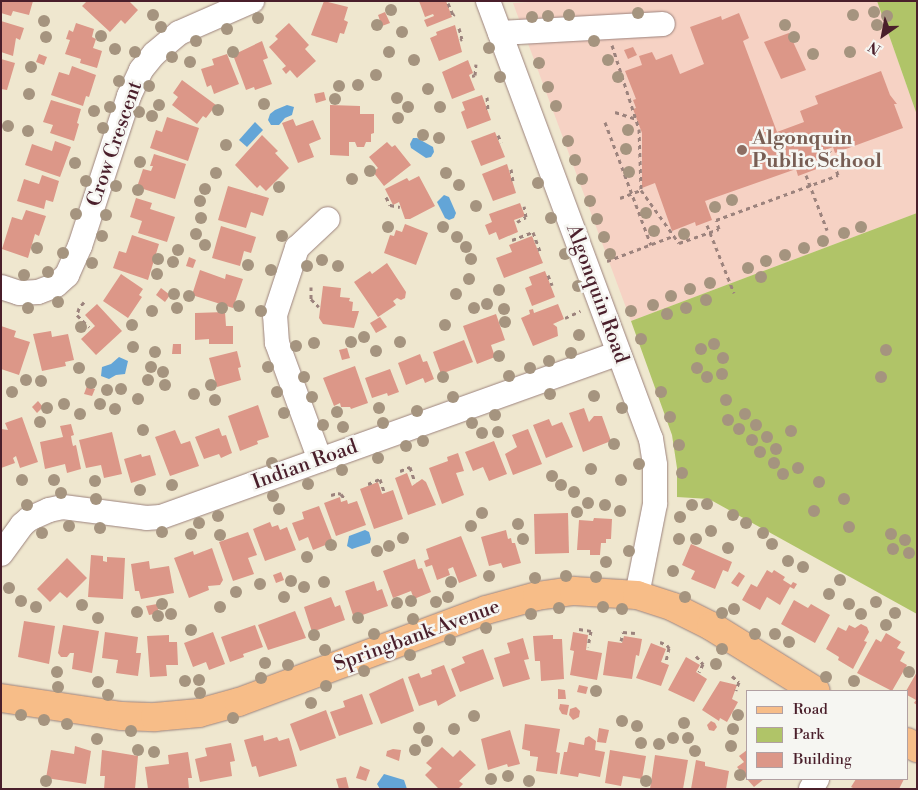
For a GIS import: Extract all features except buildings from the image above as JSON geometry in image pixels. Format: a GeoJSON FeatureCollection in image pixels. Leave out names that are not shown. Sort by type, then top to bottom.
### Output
{"type":"FeatureCollection","features":[{"type":"Feature","properties":{"kind":"main road","name":"Springbank Avenue"},"geometry":{"type":"LineString","coordinates":[[1,698],[122,716],[155,717],[199,713],[239,702],[479,612],[510,602],[574,591],[637,595],[696,618],[814,690]]}},
{"type":"Feature","properties":{"kind":"street","name":"Crow Crescent"},"geometry":{"type":"LineString","coordinates":[[1,287],[19,293],[38,292],[56,285],[68,275],[83,238],[129,96],[141,70],[154,54],[179,33],[252,1]]}},
{"type":"Feature","properties":{"kind":"street","name":"Algonquin Road"},"geometry":{"type":"LineString","coordinates":[[488,1],[598,292],[650,440],[655,465],[655,504],[637,595]]}},
{"type":"Feature","properties":{"kind":"street"},"geometry":{"type":"LineString","coordinates":[[500,32],[663,24]]}},
{"type":"Feature","properties":{"kind":"street"},"geometry":{"type":"LineString","coordinates":[[320,460],[277,343],[275,315],[296,248],[328,219]]}},
{"type":"Feature","properties":{"kind":"street","name":"Indian Road"},"geometry":{"type":"LineString","coordinates":[[1,554],[22,525],[29,519],[49,510],[63,507],[146,518],[161,516],[618,353]]}},
{"type":"Feature","properties":{"kind":"path"},"geometry":{"type":"LineString","coordinates":[[448,2],[453,15],[455,14]]}},
{"type":"Feature","properties":{"kind":"path"},"geometry":{"type":"LineString","coordinates":[[459,28],[462,39],[460,40]]}},
{"type":"Feature","properties":{"kind":"path"},"geometry":{"type":"LineString","coordinates":[[611,41],[640,129],[641,190],[679,243],[719,230],[716,220],[838,175],[830,152]]}},
{"type":"Feature","properties":{"kind":"path"},"geometry":{"type":"LineString","coordinates":[[472,76],[476,75],[476,64]]}},
{"type":"Feature","properties":{"kind":"path"},"geometry":{"type":"LineString","coordinates":[[487,97],[488,111]]}},
{"type":"Feature","properties":{"kind":"path"},"geometry":{"type":"LineString","coordinates":[[615,112],[636,119]]}},
{"type":"Feature","properties":{"kind":"path"},"geometry":{"type":"LineString","coordinates":[[605,122],[651,244]]}},
{"type":"Feature","properties":{"kind":"path"},"geometry":{"type":"LineString","coordinates":[[498,135],[501,142]]}},
{"type":"Feature","properties":{"kind":"path"},"geometry":{"type":"LineString","coordinates":[[511,169],[512,181]]}},
{"type":"Feature","properties":{"kind":"path"},"geometry":{"type":"LineString","coordinates":[[806,175],[827,230]]}},
{"type":"Feature","properties":{"kind":"path"},"geometry":{"type":"LineString","coordinates":[[620,198],[641,190]]}},
{"type":"Feature","properties":{"kind":"path"},"geometry":{"type":"LineString","coordinates":[[386,198],[390,205],[400,207]]}},
{"type":"Feature","properties":{"kind":"path"},"geometry":{"type":"LineString","coordinates":[[517,222],[526,218],[524,206]]}},
{"type":"Feature","properties":{"kind":"path"},"geometry":{"type":"LineString","coordinates":[[707,225],[734,293]]}},
{"type":"Feature","properties":{"kind":"path"},"geometry":{"type":"LineString","coordinates":[[512,240],[533,232],[540,251]]}},
{"type":"Feature","properties":{"kind":"path"},"geometry":{"type":"LineString","coordinates":[[607,261],[673,236]]}},
{"type":"Feature","properties":{"kind":"path"},"geometry":{"type":"LineString","coordinates":[[548,275],[552,285]]}},
{"type":"Feature","properties":{"kind":"path"},"geometry":{"type":"LineString","coordinates":[[311,287],[311,299],[319,307]]}},
{"type":"Feature","properties":{"kind":"path"},"geometry":{"type":"LineString","coordinates":[[84,302],[79,308],[77,315],[89,327]]}},
{"type":"Feature","properties":{"kind":"path"},"geometry":{"type":"LineString","coordinates":[[565,318],[580,312]]}},
{"type":"Feature","properties":{"kind":"path"},"geometry":{"type":"LineString","coordinates":[[400,471],[410,467],[415,482]]}},
{"type":"Feature","properties":{"kind":"path"},"geometry":{"type":"LineString","coordinates":[[368,484],[380,479],[384,492]]}},
{"type":"Feature","properties":{"kind":"path"},"geometry":{"type":"LineString","coordinates":[[331,495],[341,494],[344,498]]}},
{"type":"Feature","properties":{"kind":"path"},"geometry":{"type":"LineString","coordinates":[[579,629],[591,631],[588,648]]}},
{"type":"Feature","properties":{"kind":"path"},"geometry":{"type":"LineString","coordinates":[[621,640],[623,632],[635,633]]}},
{"type":"Feature","properties":{"kind":"path"},"geometry":{"type":"LineString","coordinates":[[660,642],[669,648],[666,661]]}},
{"type":"Feature","properties":{"kind":"path"},"geometry":{"type":"LineString","coordinates":[[696,656],[703,664],[699,672]]}},
{"type":"Feature","properties":{"kind":"path"},"geometry":{"type":"LineString","coordinates":[[732,676],[739,682],[736,690]]}},
{"type":"Feature","properties":{"kind":"shaded area","name":"Algonquin Public School"},"geometry":{"type":"Polygon","coordinates":[[[545,1],[877,1],[917,115],[917,213],[631,321],[513,3],[545,1]]]}},
{"type":"Feature","properties":{"kind":"green space"},"geometry":{"type":"Polygon","coordinates":[[[877,1],[917,1],[917,115],[877,1]]]}},
{"type":"Feature","properties":{"kind":"green space"},"geometry":{"type":"Polygon","coordinates":[[[917,213],[917,614],[709,499],[677,497],[677,468],[672,435],[631,321],[917,213]]]}},
{"type":"Feature","properties":{"kind":"water"},"geometry":{"type":"Polygon","coordinates":[[[287,105],[294,107],[292,115],[285,118],[279,125],[271,125],[268,120],[270,114],[287,105]]]}},
{"type":"Feature","properties":{"kind":"water"},"geometry":{"type":"Polygon","coordinates":[[[255,122],[263,130],[247,147],[239,140],[255,122]]]}},
{"type":"Feature","properties":{"kind":"water"},"geometry":{"type":"Polygon","coordinates":[[[413,138],[417,138],[433,147],[434,152],[431,157],[426,158],[411,148],[410,144],[413,138]]]}},
{"type":"Feature","properties":{"kind":"water"},"geometry":{"type":"Polygon","coordinates":[[[444,195],[449,197],[456,213],[454,218],[449,220],[445,218],[437,202],[444,195]]]}},
{"type":"Feature","properties":{"kind":"water"},"geometry":{"type":"Polygon","coordinates":[[[119,357],[128,361],[125,374],[116,375],[109,379],[101,376],[102,367],[111,364],[119,357]]]}},
{"type":"Feature","properties":{"kind":"water"},"geometry":{"type":"Polygon","coordinates":[[[365,530],[369,532],[370,543],[352,549],[347,546],[349,536],[365,530]]]}},
{"type":"Feature","properties":{"kind":"water"},"geometry":{"type":"Polygon","coordinates":[[[384,774],[404,780],[407,789],[380,789],[377,784],[384,774]]]}},
{"type":"Feature","properties":{"kind":"place","name":"Algonquin Public School"},"geometry":{"type":"Point","coordinates":[742,150]}}]}
